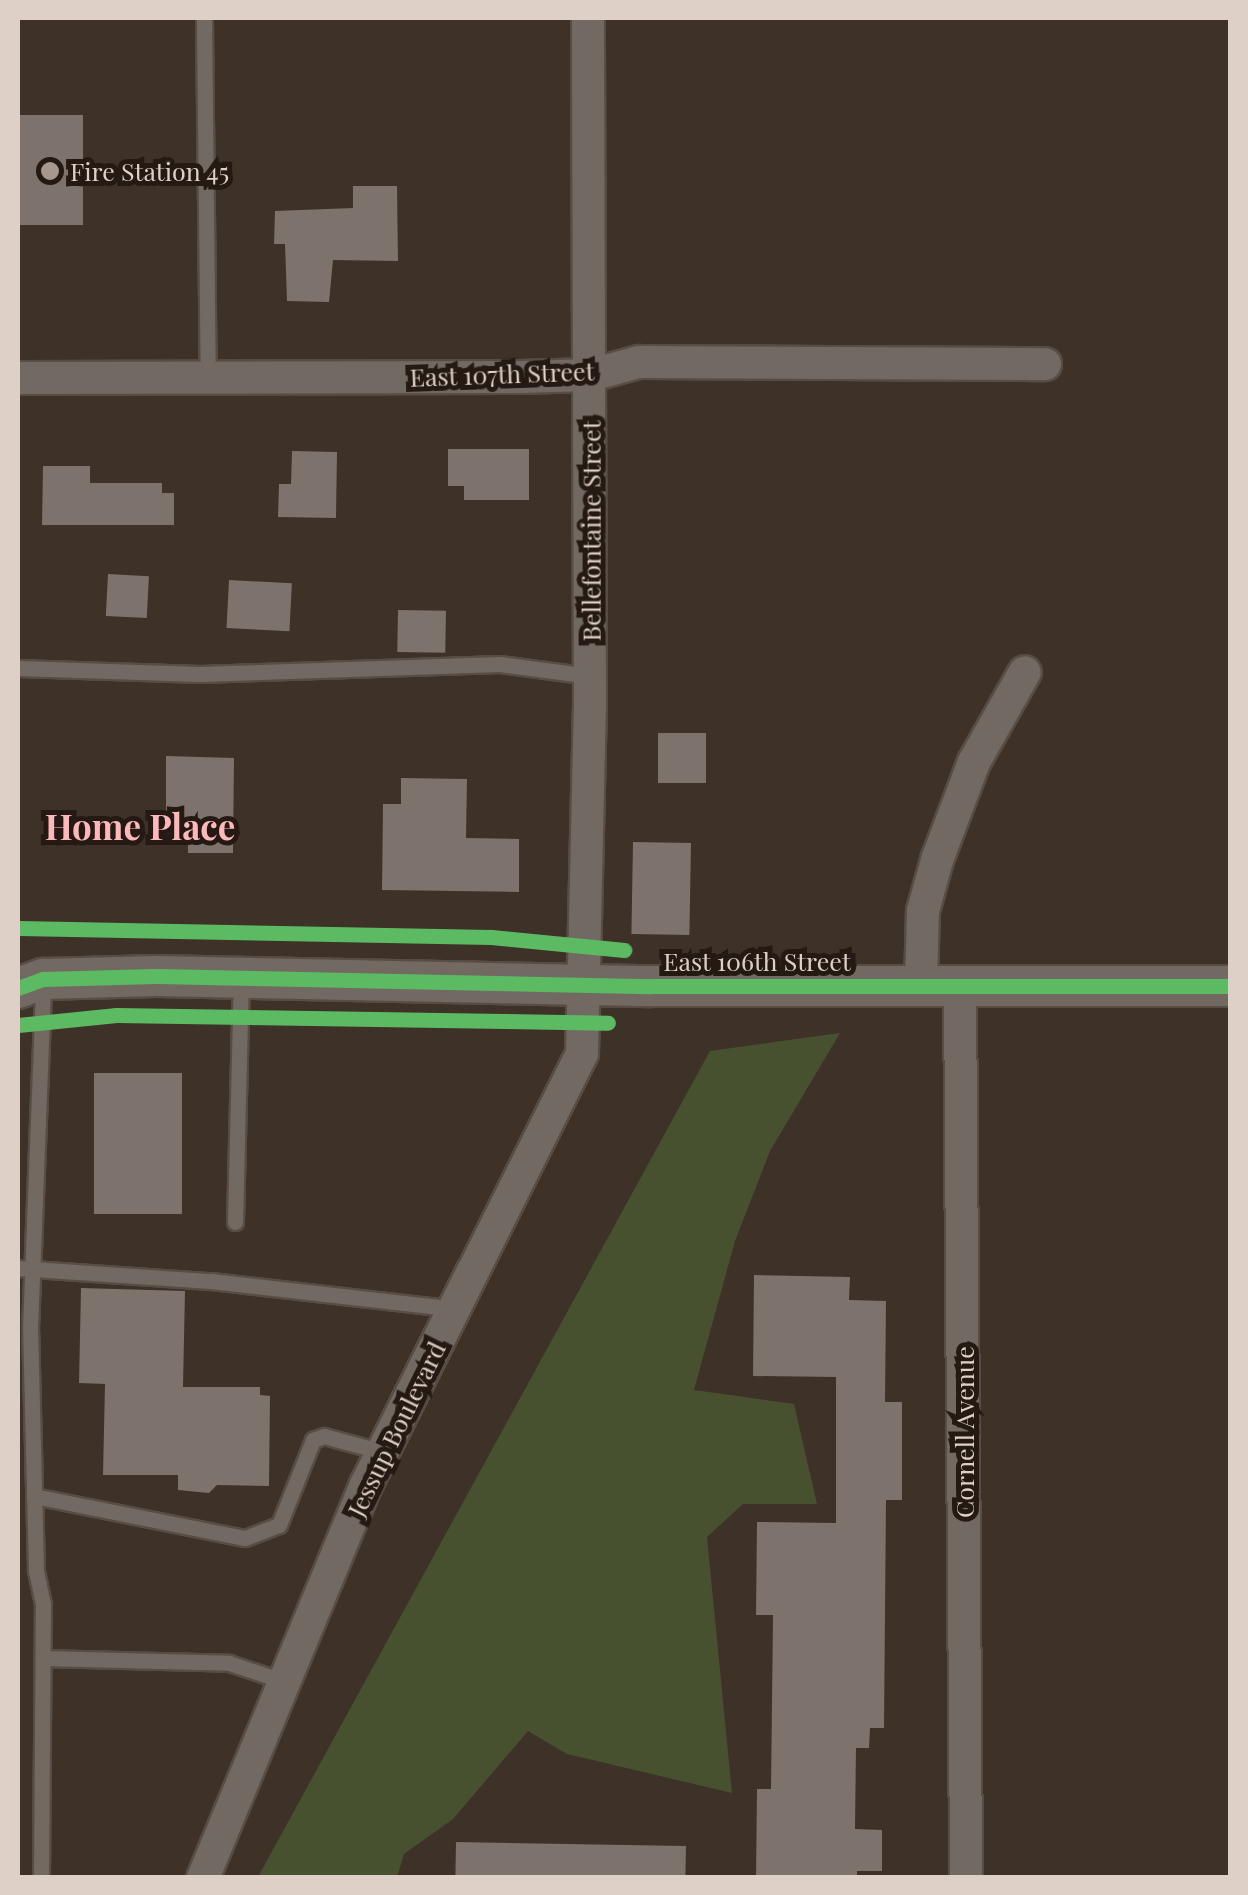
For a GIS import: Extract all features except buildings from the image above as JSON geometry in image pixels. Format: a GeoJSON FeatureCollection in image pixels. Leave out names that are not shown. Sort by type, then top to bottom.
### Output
{"type":"FeatureCollection","features":[{"type":"Feature","properties":{"kind":"street","name":"Bellefontaine Street"},"geometry":{"type":"LineString","coordinates":[[587,985],[591,376],[588,18]]}},
{"type":"Feature","properties":{"kind":"street","name":"East 107th Street"},"geometry":{"type":"LineString","coordinates":[[18,378],[591,376],[638,362],[1045,364]]}},
{"type":"Feature","properties":{"kind":"street"},"geometry":{"type":"LineString","coordinates":[[940,986],[923,910],[937,860],[974,762],[1025,672]]}},
{"type":"Feature","properties":{"kind":"street","name":"East 106th Street"},"geometry":{"type":"LineString","coordinates":[[26,978],[587,985],[1230,986]]}},
{"type":"Feature","properties":{"kind":"street","name":"Jessup Boulevard"},"geometry":{"type":"LineString","coordinates":[[203,1878],[383,1452],[582,1054],[587,985]]}},
{"type":"Feature","properties":{"kind":"street","name":"Cornell Avenue"},"geometry":{"type":"LineString","coordinates":[[940,986],[966,1878]]}},
{"type":"Feature","properties":{"kind":"lane"},"geometry":{"type":"LineString","coordinates":[[204,18],[208,378]]}},
{"type":"Feature","properties":{"kind":"lane"},"geometry":{"type":"LineString","coordinates":[[18,668],[200,674],[500,664],[546,675],[590,676]]}},
{"type":"Feature","properties":{"kind":"lane"},"geometry":{"type":"LineString","coordinates":[[26,978],[35,1214],[25,1268],[43,1658],[42,1878]]}},
{"type":"Feature","properties":{"kind":"lane"},"geometry":{"type":"LineString","coordinates":[[236,1222],[241,978]]}},
{"type":"Feature","properties":{"kind":"lane"},"geometry":{"type":"LineString","coordinates":[[18,1214],[35,1214]]}},
{"type":"Feature","properties":{"kind":"lane"},"geometry":{"type":"LineString","coordinates":[[25,1268],[456,1309]]}},
{"type":"Feature","properties":{"kind":"lane"},"geometry":{"type":"LineString","coordinates":[[34,1496],[245,1538],[279,1525],[312,1440],[324,1436],[383,1452]]}},
{"type":"Feature","properties":{"kind":"lane"},"geometry":{"type":"LineString","coordinates":[[43,1658],[229,1662],[283,1681]]}},
{"type":"Feature","properties":{"kind":"green space"},"geometry":{"type":"Polygon","coordinates":[[[840,1033],[770,1151],[735,1241],[694,1390],[794,1404],[817,1504],[743,1504],[707,1537],[732,1793],[567,1754],[528,1731],[453,1819],[404,1854],[397,1877],[258,1877],[710,1051],[840,1033]]]}},
{"type":"Feature","properties":{"kind":"cycle path"},"geometry":{"type":"LineString","coordinates":[[18,928],[491,937],[624,950]]}},
{"type":"Feature","properties":{"kind":"cycle path"},"geometry":{"type":"LineString","coordinates":[[18,988],[43,979],[156,976],[651,986],[1230,986]]}},
{"type":"Feature","properties":{"kind":"cycle path"},"geometry":{"type":"LineString","coordinates":[[18,1025],[116,1015],[608,1023]]}},
{"type":"Feature","properties":{"kind":"place","name":"Fire Station 45"},"geometry":{"type":"Point","coordinates":[50,171]}},
{"type":"Feature","properties":{"kind":"district","name":"Home Place"},"geometry":{"type":"Point","coordinates":[140,826]}}]}
